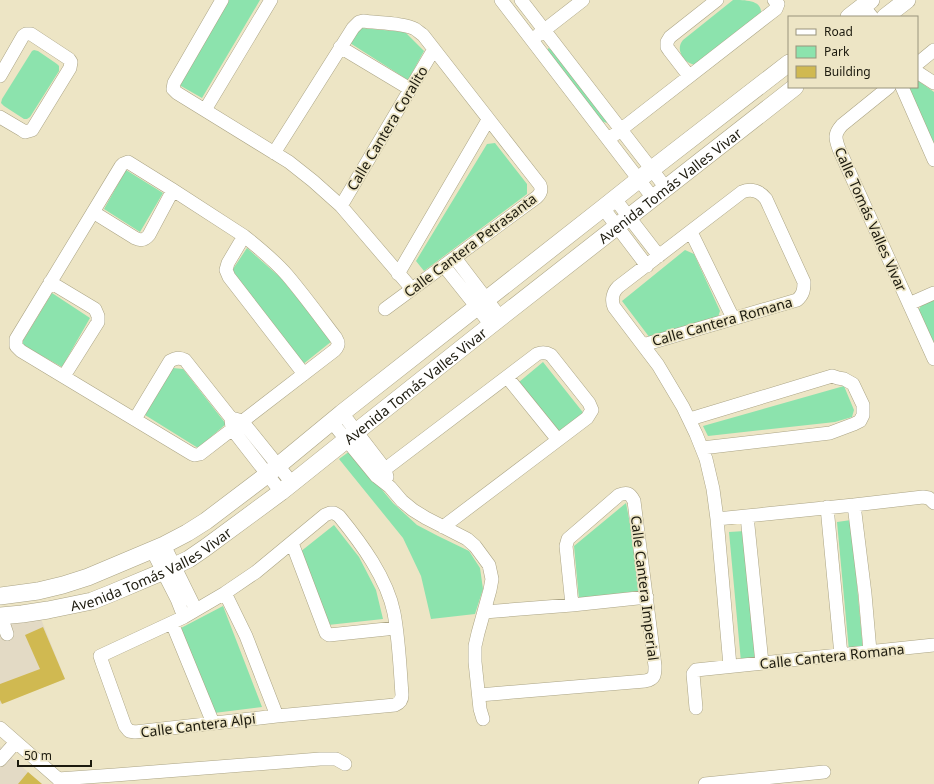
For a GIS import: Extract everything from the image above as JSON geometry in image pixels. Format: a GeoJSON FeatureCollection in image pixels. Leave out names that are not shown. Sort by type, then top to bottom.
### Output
{"type":"FeatureCollection","features":[{"type":"Feature","properties":{"kind":"main road"},"geometry":{"type":"LineString","coordinates":[[886,16],[907,0]]}},
{"type":"Feature","properties":{"kind":"main road","name":"Avenida Tomás Valles Vivar"},"geometry":{"type":"LineString","coordinates":[[0,596],[38,591],[88,577],[158,548],[206,521],[273,470],[336,417],[609,204],[645,174],[788,64]]}},
{"type":"Feature","properties":{"kind":"main road","name":"Avenida Tomás Valles Vivar"},"geometry":{"type":"LineString","coordinates":[[1,616],[48,610],[92,600],[112,593],[189,559],[287,488],[495,321],[794,88]]}},
{"type":"Feature","properties":{"kind":"street"},"geometry":{"type":"LineString","coordinates":[[222,0],[174,83],[173,89],[177,93],[289,162],[301,172],[341,206],[412,289]]}},
{"type":"Feature","properties":{"kind":"street"},"geometry":{"type":"LineString","coordinates":[[205,110],[271,0]]}},
{"type":"Feature","properties":{"kind":"street"},"geometry":{"type":"LineString","coordinates":[[501,0],[608,139],[645,174],[660,193]]}},
{"type":"Feature","properties":{"kind":"street"},"geometry":{"type":"LineString","coordinates":[[521,0],[621,130],[645,174]]}},
{"type":"Feature","properties":{"kind":"street"},"geometry":{"type":"LineString","coordinates":[[532,40],[583,0]]}},
{"type":"Feature","properties":{"kind":"street"},"geometry":{"type":"LineString","coordinates":[[690,76],[669,50],[667,47],[667,42],[670,37],[717,0]]}},
{"type":"Feature","properties":{"kind":"street"},"geometry":{"type":"LineString","coordinates":[[608,139],[776,9],[778,4],[774,0]]}},
{"type":"Feature","properties":{"kind":"street","name":"Calle Cantera Petrasanta"},"geometry":{"type":"LineString","coordinates":[[274,153],[355,25],[363,21],[408,26],[423,35],[540,185],[541,190],[537,197],[384,309]]}},
{"type":"Feature","properties":{"kind":"street"},"geometry":{"type":"LineString","coordinates":[[0,76],[23,36],[26,34],[31,34],[69,59],[71,62],[70,68],[32,130],[25,132],[0,117]]}},
{"type":"Feature","properties":{"kind":"street"},"geometry":{"type":"LineString","coordinates":[[340,47],[410,89]]}},
{"type":"Feature","properties":{"kind":"street","name":"Calle Cantera Coralito"},"geometry":{"type":"LineString","coordinates":[[341,206],[434,49]]}},
{"type":"Feature","properties":{"kind":"street"},"geometry":{"type":"LineString","coordinates":[[918,63],[934,50]]}},
{"type":"Feature","properties":{"kind":"street"},"geometry":{"type":"LineString","coordinates":[[918,73],[934,83]]}},
{"type":"Feature","properties":{"kind":"street","name":"Calle Tomás Valles Vivar"},"geometry":{"type":"LineString","coordinates":[[888,88],[842,125],[836,135],[839,149],[934,359]]}},
{"type":"Feature","properties":{"kind":"street"},"geometry":{"type":"LineString","coordinates":[[902,88],[934,160]]}},
{"type":"Feature","properties":{"kind":"street","name":"Calle Cantera Petrasanta"},"geometry":{"type":"LineString","coordinates":[[398,274],[488,120]]}},
{"type":"Feature","properties":{"kind":"street"},"geometry":{"type":"LineString","coordinates":[[128,162],[131,163],[244,236],[270,258],[286,274],[338,340],[338,347],[304,374],[235,423],[203,452],[196,455],[192,454],[21,351],[16,346],[16,339],[93,212],[121,166],[128,162]]}},
{"type":"Feature","properties":{"kind":"street"},"geometry":{"type":"LineString","coordinates":[[93,212],[135,238],[143,240],[149,235],[173,190]]}},
{"type":"Feature","properties":{"kind":"street","name":"Calle Cantera Romana"},"geometry":{"type":"LineString","coordinates":[[643,345],[797,300],[803,294],[804,282],[802,277],[766,199],[762,194],[747,190],[742,192],[615,290],[612,299],[614,307],[658,365],[690,419],[702,448],[713,489],[717,519],[730,666]]}},
{"type":"Feature","properties":{"kind":"street"},"geometry":{"type":"LineString","coordinates":[[609,204],[623,222],[639,231],[659,256]]}},
{"type":"Feature","properties":{"kind":"street"},"geometry":{"type":"LineString","coordinates":[[623,222],[627,240],[647,266]]}},
{"type":"Feature","properties":{"kind":"street"},"geometry":{"type":"LineString","coordinates":[[627,240],[639,231]]}},
{"type":"Feature","properties":{"kind":"street"},"geometry":{"type":"LineString","coordinates":[[691,232],[733,318]]}},
{"type":"Feature","properties":{"kind":"street"},"geometry":{"type":"LineString","coordinates":[[244,236],[228,263],[226,270],[229,277],[304,374]]}},
{"type":"Feature","properties":{"kind":"street"},"geometry":{"type":"LineString","coordinates":[[449,262],[495,321]]}},
{"type":"Feature","properties":{"kind":"street"},"geometry":{"type":"LineString","coordinates":[[50,282],[94,309],[98,316],[98,322],[64,376]]}},
{"type":"Feature","properties":{"kind":"street","name":"Calle Tomás Valles Vivar"},"geometry":{"type":"LineString","coordinates":[[909,304],[934,293]]}},
{"type":"Feature","properties":{"kind":"street"},"geometry":{"type":"LineString","coordinates":[[381,472],[537,354],[546,352],[551,355],[589,403],[592,410],[587,418],[443,527]]}},
{"type":"Feature","properties":{"kind":"street"},"geometry":{"type":"LineString","coordinates":[[135,419],[170,361],[181,358],[185,360],[287,488]]}},
{"type":"Feature","properties":{"kind":"street"},"geometry":{"type":"LineString","coordinates":[[690,419],[832,376],[844,379],[853,384],[863,405],[863,415],[860,421],[830,433],[702,448]]}},
{"type":"Feature","properties":{"kind":"street"},"geometry":{"type":"LineString","coordinates":[[507,377],[558,440]]}},
{"type":"Feature","properties":{"kind":"street"},"geometry":{"type":"LineString","coordinates":[[336,417],[381,472],[390,487],[402,500],[413,510],[467,539],[475,546],[489,565],[492,579],[475,646],[475,662],[482,719]]}},
{"type":"Feature","properties":{"kind":"street","name":"Calle Cantera Imperial"},"geometry":{"type":"LineString","coordinates":[[479,695],[651,680],[655,673],[655,666],[647,597],[634,501],[632,496],[628,493],[619,495],[568,539],[566,546],[572,605]]}},
{"type":"Feature","properties":{"kind":"street"},"geometry":{"type":"LineString","coordinates":[[717,519],[854,505],[923,496],[934,502]]}},
{"type":"Feature","properties":{"kind":"street"},"geometry":{"type":"LineString","coordinates":[[854,505],[865,594],[870,652]]}},
{"type":"Feature","properties":{"kind":"street"},"geometry":{"type":"LineString","coordinates":[[827,508],[841,654]]}},
{"type":"Feature","properties":{"kind":"street","name":"Calle Cantera Alpi"},"geometry":{"type":"LineString","coordinates":[[334,513],[339,516],[365,549],[386,588],[394,611],[402,699],[395,705],[277,716],[134,732],[129,731],[125,726],[100,656],[184,617],[225,593],[256,572],[292,544],[325,515],[334,513]]}},
{"type":"Feature","properties":{"kind":"street"},"geometry":{"type":"LineString","coordinates":[[747,516],[762,663]]}},
{"type":"Feature","properties":{"kind":"street"},"geometry":{"type":"LineString","coordinates":[[292,544],[326,633],[329,635],[396,628]]}},
{"type":"Feature","properties":{"kind":"street"},"geometry":{"type":"LineString","coordinates":[[158,548],[177,584],[196,610]]}},
{"type":"Feature","properties":{"kind":"street"},"geometry":{"type":"LineString","coordinates":[[177,584],[177,599],[184,617]]}},
{"type":"Feature","properties":{"kind":"street"},"geometry":{"type":"LineString","coordinates":[[225,593],[246,636],[277,716]]}},
{"type":"Feature","properties":{"kind":"street"},"geometry":{"type":"LineString","coordinates":[[484,612],[647,597]]}},
{"type":"Feature","properties":{"kind":"street"},"geometry":{"type":"LineString","coordinates":[[1,616],[7,634]]}},
{"type":"Feature","properties":{"kind":"street"},"geometry":{"type":"LineString","coordinates":[[172,623],[213,723]]}},
{"type":"Feature","properties":{"kind":"street","name":"Calle Cantera Romana"},"geometry":{"type":"LineString","coordinates":[[696,708],[693,674],[696,670],[934,645]]}},
{"type":"Feature","properties":{"kind":"street"},"geometry":{"type":"LineString","coordinates":[[0,728],[61,781],[115,775],[328,759],[336,760],[345,764]]}},
{"type":"Feature","properties":{"kind":"street"},"geometry":{"type":"LineString","coordinates":[[0,760],[16,742]]}},
{"type":"Feature","properties":{"kind":"street"},"geometry":{"type":"LineString","coordinates":[[705,784],[824,772]]}},
{"type":"Feature","properties":{"kind":"shaded area"},"geometry":{"type":"Polygon","coordinates":[[[41,619],[65,679],[0,704],[0,624],[41,619]]]}},
{"type":"Feature","properties":{"kind":"shaded area"},"geometry":{"type":"Polygon","coordinates":[[[0,746],[14,760],[42,784],[0,784],[0,746]]]}},
{"type":"Feature","properties":{"kind":"green space"},"geometry":{"type":"Polygon","coordinates":[[[227,0],[260,0],[202,98],[181,86],[180,79],[227,0]]]}},
{"type":"Feature","properties":{"kind":"green space"},"geometry":{"type":"Polygon","coordinates":[[[733,0],[756,3],[761,9],[761,13],[695,65],[687,62],[680,51],[683,40],[733,0]]]}},
{"type":"Feature","properties":{"kind":"green space"},"geometry":{"type":"Polygon","coordinates":[[[361,28],[405,32],[424,51],[408,80],[350,43],[361,28]]]}},
{"type":"Feature","properties":{"kind":"green space"},"geometry":{"type":"Polygon","coordinates":[[[548,48],[552,50],[605,117],[607,123],[601,121],[548,52],[548,48]]]}},
{"type":"Feature","properties":{"kind":"green space"},"geometry":{"type":"Polygon","coordinates":[[[34,50],[38,51],[57,64],[59,66],[59,71],[30,117],[24,119],[1,103],[2,99],[34,50]]]}},
{"type":"Feature","properties":{"kind":"green space"},"geometry":{"type":"Polygon","coordinates":[[[918,81],[934,92],[934,145],[908,88],[918,88],[918,81]]]}},
{"type":"Feature","properties":{"kind":"green space"},"geometry":{"type":"Polygon","coordinates":[[[495,143],[527,184],[527,194],[424,271],[416,261],[487,144],[495,143]]]}},
{"type":"Feature","properties":{"kind":"green space"},"geometry":{"type":"Polygon","coordinates":[[[126,170],[163,193],[140,232],[104,209],[126,170]]]}},
{"type":"Feature","properties":{"kind":"green space"},"geometry":{"type":"Polygon","coordinates":[[[247,248],[281,278],[332,341],[302,365],[231,272],[247,248]]]}},
{"type":"Feature","properties":{"kind":"green space"},"geometry":{"type":"Polygon","coordinates":[[[685,250],[694,254],[720,311],[717,320],[650,338],[622,301],[685,250]]]}},
{"type":"Feature","properties":{"kind":"green space"},"geometry":{"type":"Polygon","coordinates":[[[52,293],[90,318],[62,367],[21,344],[52,293]]]}},
{"type":"Feature","properties":{"kind":"green space"},"geometry":{"type":"Polygon","coordinates":[[[934,299],[934,346],[918,312],[922,305],[934,299]]]}},
{"type":"Feature","properties":{"kind":"green space"},"geometry":{"type":"Polygon","coordinates":[[[543,362],[585,415],[560,434],[519,382],[543,362]]]}},
{"type":"Feature","properties":{"kind":"green space"},"geometry":{"type":"Polygon","coordinates":[[[173,368],[183,369],[226,424],[198,448],[145,415],[173,368]]]}},
{"type":"Feature","properties":{"kind":"green space"},"geometry":{"type":"Polygon","coordinates":[[[844,386],[854,410],[852,417],[835,422],[708,436],[703,426],[844,386]]]}},
{"type":"Feature","properties":{"kind":"green space"},"geometry":{"type":"Polygon","coordinates":[[[350,451],[393,503],[417,525],[469,551],[480,568],[483,589],[475,614],[431,619],[421,576],[403,538],[339,459],[350,451]]]}},
{"type":"Feature","properties":{"kind":"green space"},"geometry":{"type":"Polygon","coordinates":[[[626,503],[633,539],[638,591],[579,599],[574,546],[626,503]]]}},
{"type":"Feature","properties":{"kind":"green space"},"geometry":{"type":"Polygon","coordinates":[[[851,520],[863,650],[849,651],[837,522],[851,520]]]}},
{"type":"Feature","properties":{"kind":"green space"},"geometry":{"type":"Polygon","coordinates":[[[334,525],[359,557],[376,590],[383,619],[328,625],[300,552],[334,525]]]}},
{"type":"Feature","properties":{"kind":"green space"},"geometry":{"type":"Polygon","coordinates":[[[745,531],[757,660],[741,662],[729,532],[745,531]]]}},
{"type":"Feature","properties":{"kind":"green space"},"geometry":{"type":"Polygon","coordinates":[[[223,606],[262,707],[214,713],[181,628],[223,606]]]}},
{"type":"Feature","properties":{"kind":"building"},"geometry":{"type":"Polygon","coordinates":[[[43,627],[65,679],[2,704],[0,700],[0,684],[40,669],[25,635],[43,627]]]}},
{"type":"Feature","properties":{"kind":"building"},"geometry":{"type":"Polygon","coordinates":[[[28,772],[42,784],[18,784],[28,772]]]}}]}
